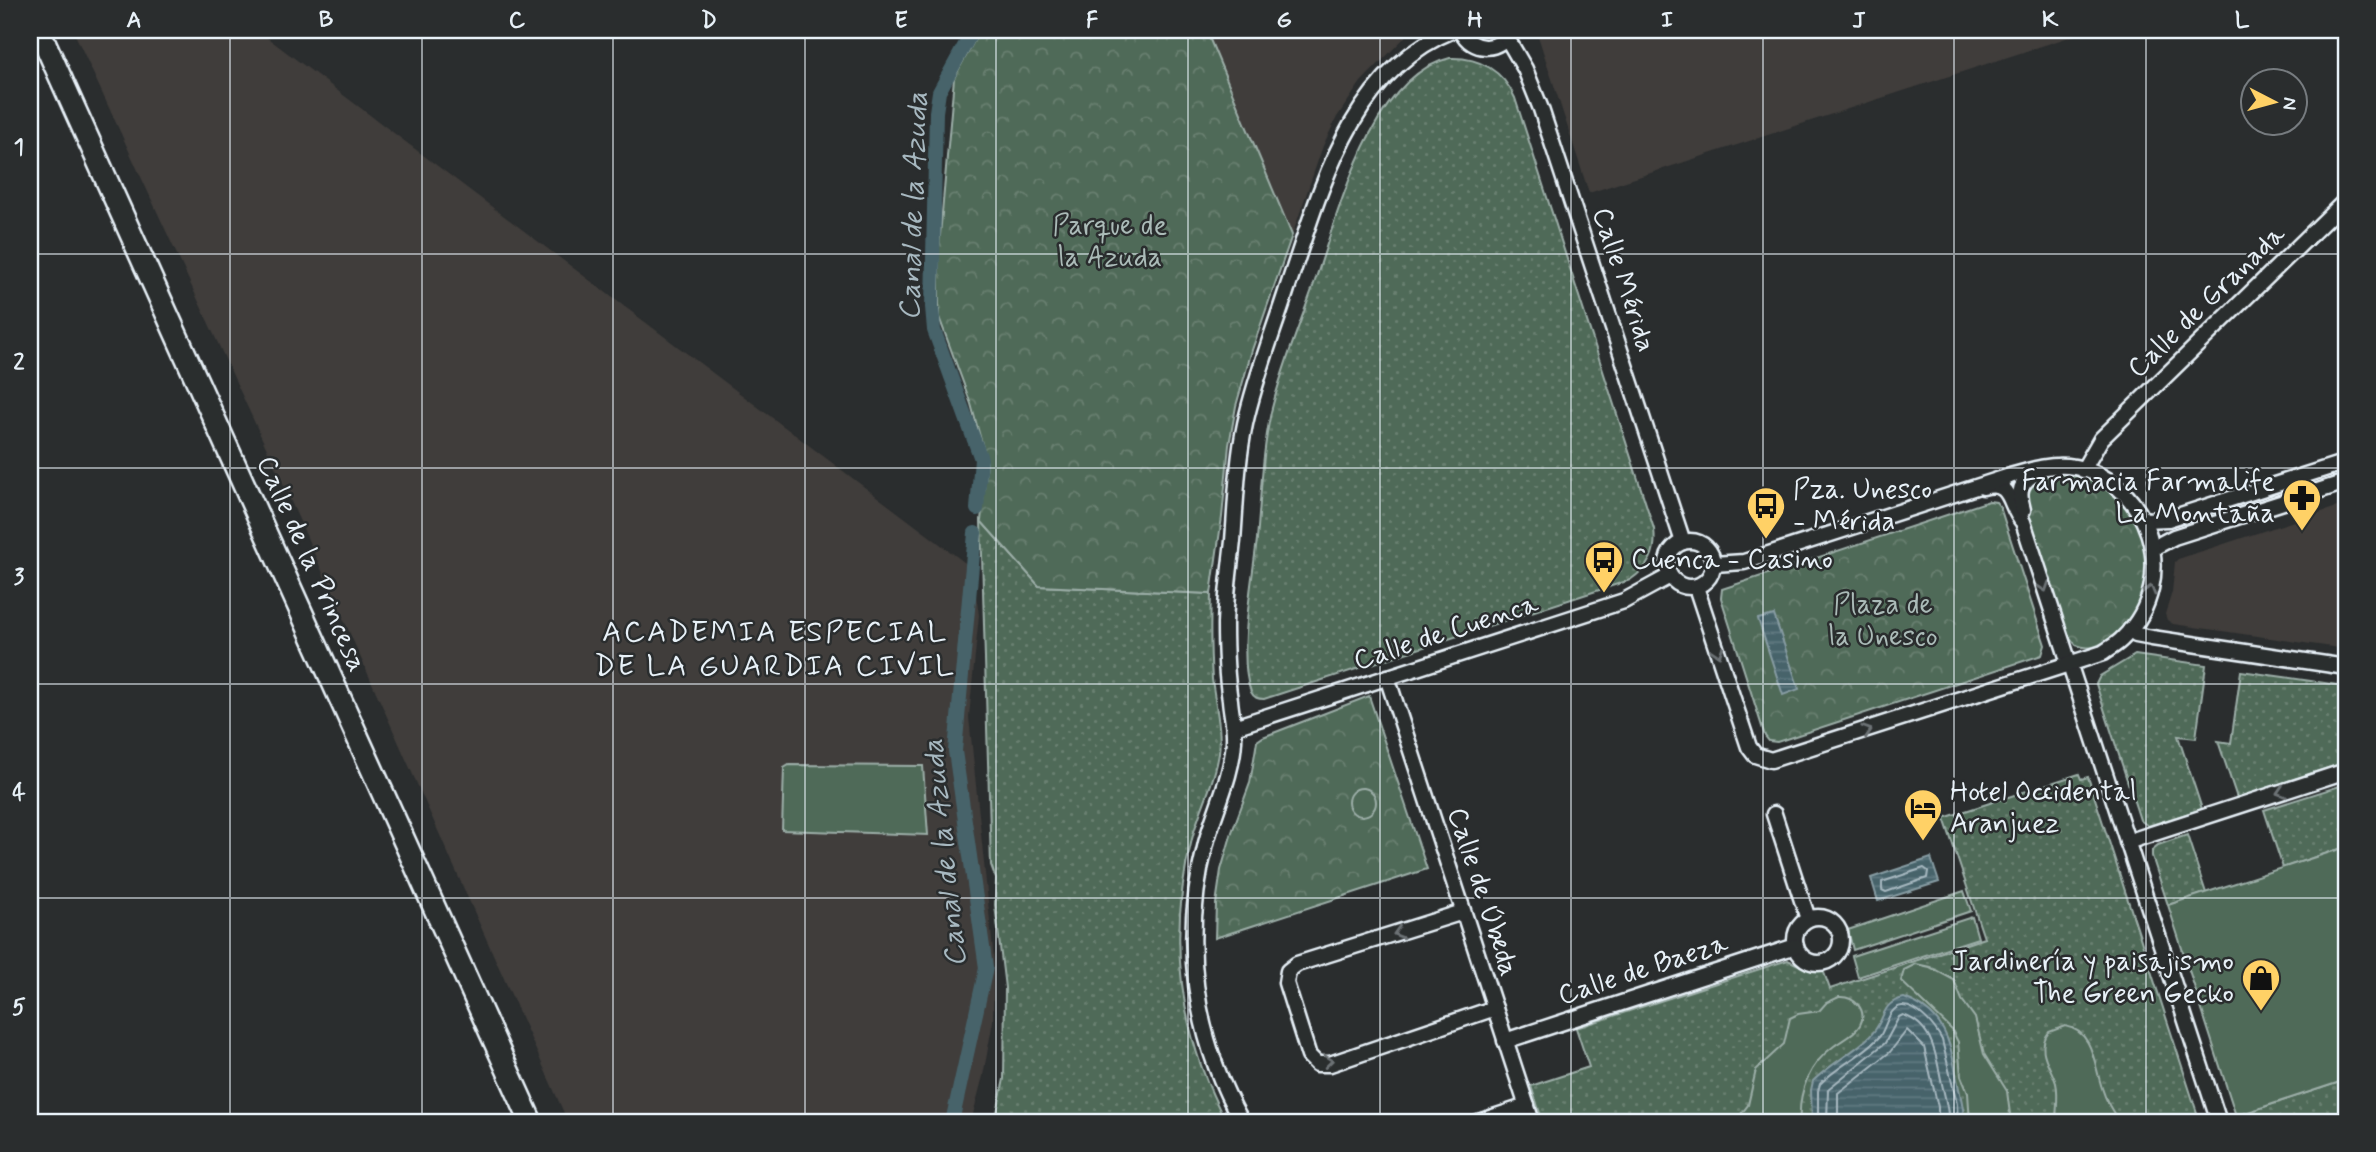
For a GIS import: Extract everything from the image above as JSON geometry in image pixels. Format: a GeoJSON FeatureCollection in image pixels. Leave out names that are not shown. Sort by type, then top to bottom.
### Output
{"type":"FeatureCollection","features":[{"type":"Feature","properties":{"kind":"street","name":"Calle de la Princesa"},"geometry":{"type":"LineString","coordinates":[[39,30],[531,1122]]}},
{"type":"Feature","properties":{"kind":"street"},"geometry":{"type":"LineString","coordinates":[[1242,1122],[1218,1073],[1203,1033],[1191,942],[1196,883],[1233,758],[1234,727],[1227,673],[1225,622],[1245,426],[1254,388],[1302,246],[1337,151],[1354,117],[1374,90],[1420,46],[1454,30]]}},
{"type":"Feature","properties":{"kind":"street"},"geometry":{"type":"LineString","coordinates":[[1461,30],[1469,41],[1484,47],[1500,44],[1510,34]]}},
{"type":"Feature","properties":{"kind":"street","name":"Calle Mérida"},"geometry":{"type":"LineString","coordinates":[[1510,34],[1549,133],[1683,542]]}},
{"type":"Feature","properties":{"kind":"street","name":"Calle de Granada"},"geometry":{"type":"LineString","coordinates":[[2083,470],[2101,439],[2346,200]]}},
{"type":"Feature","properties":{"kind":"street"},"geometry":{"type":"LineString","coordinates":[[2144,520],[2168,519],[2346,461]]}},
{"type":"Feature","properties":{"kind":"street"},"geometry":{"type":"LineString","coordinates":[[1696,587],[1749,747],[1755,755],[1771,760],[2096,655],[2118,643],[2142,614],[2152,589],[2155,571],[2154,548],[2144,520],[2121,489],[2102,476],[2066,466],[2044,467],[2010,476],[1744,562],[1714,564]]}},
{"type":"Feature","properties":{"kind":"street"},"geometry":{"type":"LineString","coordinates":[[2052,467],[2031,475],[2024,481],[2019,497],[2024,514],[2023,522],[2219,1122]]}},
{"type":"Feature","properties":{"kind":"street"},"geometry":{"type":"LineString","coordinates":[[2154,548],[2174,537],[2346,482]]}},
{"type":"Feature","properties":{"kind":"street"},"geometry":{"type":"LineString","coordinates":[[1965,490],[1972,491],[1989,486],[2002,488],[2009,494],[2018,517],[2023,522]]}},
{"type":"Feature","properties":{"kind":"street"},"geometry":{"type":"LineString","coordinates":[[1683,542],[1697,542],[1709,550],[1714,564],[1709,579],[1696,587],[1681,586],[1670,576],[1667,560],[1670,553],[1683,542]]}},
{"type":"Feature","properties":{"kind":"street","name":"Calle de Cuenca"},"geometry":{"type":"LineString","coordinates":[[1234,727],[1625,600],[1670,576]]}},
{"type":"Feature","properties":{"kind":"street"},"geometry":{"type":"LineString","coordinates":[[2053,615],[2071,647],[2085,654],[2096,655]]}},
{"type":"Feature","properties":{"kind":"street"},"geometry":{"type":"LineString","coordinates":[[2130,630],[2136,635],[2152,638],[2346,667]]}},
{"type":"Feature","properties":{"kind":"street","name":"Calle de Úbeda"},"geometry":{"type":"LineString","coordinates":[[1387,677],[1532,1122]]}},
{"type":"Feature","properties":{"kind":"street"},"geometry":{"type":"LineString","coordinates":[[2127,842],[2346,771]]}},
{"type":"Feature","properties":{"kind":"street"},"geometry":{"type":"LineString","coordinates":[[1774,814],[1808,919]]}},
{"type":"Feature","properties":{"kind":"street"},"geometry":{"type":"LineString","coordinates":[[1463,912],[1297,964],[1288,971],[1286,984],[1309,1056],[1317,1064],[1330,1064],[1495,1008]]}},
{"type":"Feature","properties":{"kind":"street"},"geometry":{"type":"LineString","coordinates":[[1817,916],[1835,924],[1840,932],[1837,952],[1826,961],[1807,960],[1796,946],[1796,932],[1808,919],[1817,916]]}},
{"type":"Feature","properties":{"kind":"street","name":"Calle de Baeza"},"geometry":{"type":"LineString","coordinates":[[1505,1041],[1796,946]]}},
{"type":"Feature","properties":{"kind":"street"},"geometry":{"type":"LineString","coordinates":[[1478,1122],[1527,1106]]}},
{"type":"Feature","properties":{"kind":"shaded area"},"geometry":{"type":"Polygon","coordinates":[[[73,30],[257,30],[972,568],[979,615],[969,717],[994,960],[993,1021],[971,1122],[568,1122],[284,486],[73,30]]]}},
{"type":"Feature","properties":{"kind":"shaded area"},"geometry":{"type":"Polygon","coordinates":[[[1206,30],[1412,30],[1361,82],[1337,117],[1323,146],[1292,236],[1206,30]]]}},
{"type":"Feature","properties":{"kind":"shaded area"},"geometry":{"type":"Polygon","coordinates":[[[1536,30],[2091,30],[1589,193],[1536,30]]]}},
{"type":"Feature","properties":{"kind":"shaded area"},"geometry":{"type":"Polygon","coordinates":[[[2346,504],[2346,649],[2173,624],[2167,620],[2165,614],[2172,592],[2175,562],[2178,559],[2346,504]]]}},
{"type":"Feature","properties":{"kind":"green space","name":"Parque de la Azuda"},"geometry":{"type":"Polygon","coordinates":[[[980,30],[1206,30],[1292,235],[1252,350],[1236,406],[1211,594],[1039,586],[981,521],[987,462],[971,404],[939,317],[939,247],[954,78],[980,30]]]}},
{"type":"Feature","properties":{"kind":"green space"},"geometry":{"type":"Polygon","coordinates":[[[1450,58],[1481,63],[1504,80],[1515,98],[1654,529],[1653,552],[1647,564],[1630,580],[1264,699],[1258,698],[1253,696],[1247,677],[1246,639],[1266,444],[1280,379],[1347,186],[1362,151],[1379,119],[1399,91],[1422,70],[1450,58]]]}},
{"type":"Feature","properties":{"kind":"green space"},"geometry":{"type":"Polygon","coordinates":[[[2048,474],[2081,477],[2108,491],[2129,512],[2142,538],[2147,566],[2143,595],[2130,620],[2106,641],[2088,648],[2076,645],[2068,635],[2024,499],[2025,489],[2037,477],[2048,474]]]}},
{"type":"Feature","properties":{"kind":"green space","name":"Plaza de la Unesco"},"geometry":{"type":"Polygon","coordinates":[[[1989,501],[1996,502],[2000,507],[2045,645],[2042,655],[1777,742],[1769,741],[1765,736],[1721,598],[1722,589],[1989,501]]]}},
{"type":"Feature","properties":{"kind":"green space"},"geometry":{"type":"Polygon","coordinates":[[[981,521],[1039,586],[1211,594],[1211,668],[1220,744],[1214,775],[1195,828],[1184,875],[1179,948],[1182,984],[1197,1054],[1226,1122],[995,1122],[1004,1079],[1005,988],[995,905],[996,879],[991,865],[981,521]]]}},
{"type":"Feature","properties":{"kind":"green space"},"geometry":{"type":"Polygon","coordinates":[[[2135,655],[2206,665],[2196,738],[2178,736],[2202,809],[2148,826],[2140,820],[2096,684],[2100,676],[2135,655]]]}},
{"type":"Feature","properties":{"kind":"green space"},"geometry":{"type":"Polygon","coordinates":[[[2241,671],[2346,686],[2346,762],[2237,798],[2218,741],[2231,743],[2241,671]]]}},
{"type":"Feature","properties":{"kind":"green space"},"geometry":{"type":"Polygon","coordinates":[[[1369,696],[1427,869],[1215,938],[1221,870],[1250,783],[1257,741],[1369,696]]]}},
{"type":"Feature","properties":{"kind":"green space"},"geometry":{"type":"Polygon","coordinates":[[[789,765],[923,766],[928,835],[782,830],[784,768],[789,765]]]}},
{"type":"Feature","properties":{"kind":"green space"},"geometry":{"type":"Polygon","coordinates":[[[2079,774],[2081,779],[2088,777],[2200,1122],[1543,1122],[1531,1086],[1589,1067],[1576,1028],[1788,960],[1807,969],[1823,970],[1830,989],[1984,938],[1944,818],[2079,774]]]}},
{"type":"Feature","properties":{"kind":"green space"},"geometry":{"type":"Polygon","coordinates":[[[2346,784],[2346,847],[2283,868],[2264,810],[2346,784]]]}},
{"type":"Feature","properties":{"kind":"green space"},"geometry":{"type":"Polygon","coordinates":[[[1362,788],[1372,792],[1376,802],[1372,812],[1362,816],[1352,812],[1348,802],[1352,792],[1362,788]]]}},
{"type":"Feature","properties":{"kind":"green space"},"geometry":{"type":"Polygon","coordinates":[[[2187,835],[2206,893],[2168,905],[2152,850],[2158,845],[2187,835]]]}},
{"type":"Feature","properties":{"kind":"green space"},"geometry":{"type":"Polygon","coordinates":[[[2346,847],[2346,1080],[2236,1116],[2168,905],[2346,847]]]}},
{"type":"Feature","properties":{"kind":"green space"},"geometry":{"type":"Polygon","coordinates":[[[1964,891],[1971,911],[1853,950],[1848,930],[1964,891]]]}},
{"type":"Feature","properties":{"kind":"green space"},"geometry":{"type":"Polygon","coordinates":[[[1972,917],[1978,938],[1858,977],[1852,956],[1972,917]]]}},
{"type":"Feature","properties":{"kind":"green space"},"geometry":{"type":"Polygon","coordinates":[[[1916,964],[1930,967],[1954,980],[1962,1000],[1975,1018],[1984,1054],[2007,1091],[2011,1122],[1970,1122],[1968,1093],[1961,1076],[1958,1042],[1952,1030],[1901,981],[1904,970],[1916,964]]]}},
{"type":"Feature","properties":{"kind":"green space"},"geometry":{"type":"Polygon","coordinates":[[[1839,997],[1854,1001],[1861,1009],[1862,1019],[1855,1031],[1825,1053],[1812,1070],[1803,1090],[1800,1122],[1735,1122],[1748,1105],[1756,1070],[1784,1044],[1790,1018],[1819,1011],[1826,1003],[1839,997]]]}},
{"type":"Feature","properties":{"kind":"green space"},"geometry":{"type":"Polygon","coordinates":[[[2065,1026],[2075,1029],[2087,1042],[2105,1097],[2120,1122],[2056,1122],[2057,1088],[2045,1058],[2043,1045],[2049,1032],[2065,1026]]]}},
{"type":"Feature","properties":{"kind":"green space"},"geometry":{"type":"Polygon","coordinates":[[[2346,1080],[2346,1122],[2238,1122],[2236,1116],[2346,1080]]]}},
{"type":"Feature","properties":{"kind":"water"},"geometry":{"type":"Polygon","coordinates":[[[1774,615],[1799,689],[1783,695],[1758,619],[1774,615]]]}},
{"type":"Feature","properties":{"kind":"water"},"geometry":{"type":"Polygon","coordinates":[[[1931,858],[1939,882],[1878,901],[1871,878],[1931,858]]]}},
{"type":"Feature","properties":{"kind":"water"},"geometry":{"type":"Polygon","coordinates":[[[1904,998],[1929,1012],[1943,1030],[1952,1052],[1964,1122],[1812,1122],[1813,1081],[1869,1037],[1888,1006],[1904,998]]]}},
{"type":"Feature","properties":{"kind":"waterway","name":"Canal de la Azuda"},"geometry":{"type":"LineString","coordinates":[[973,30],[939,92],[936,112],[932,307],[934,330],[981,459],[977,509]]}},
{"type":"Feature","properties":{"kind":"waterway","name":"Canal de la Azuda"},"geometry":{"type":"LineString","coordinates":[[952,1122],[986,968],[955,751],[975,533]]}},
{"type":"Feature","properties":{"kind":"place","name":"Farmacia Farmalife La Montaña"},"geometry":{"type":"Point","coordinates":[2302,532]}},
{"type":"Feature","properties":{"kind":"place","name":"Pza. Unesco - Mérida"},"geometry":{"type":"Point","coordinates":[1766,540]}},
{"type":"Feature","properties":{"kind":"place","name":"Cuenca - Casino"},"geometry":{"type":"Point","coordinates":[1604,594]}},
{"type":"Feature","properties":{"kind":"place","name":"Hotel Occidental Aranjuez"},"geometry":{"type":"Point","coordinates":[1923,842]}},
{"type":"Feature","properties":{"kind":"place","name":"Jardinería y paisajismo The Green Gecko"},"geometry":{"type":"Point","coordinates":[2261,1012]}},
{"type":"Feature","properties":{"kind":"district","name":"ACADEMIA ESPECIAL DE LA GUARDIA CIVIL"},"geometry":{"type":"Point","coordinates":[775,649]}}]}
